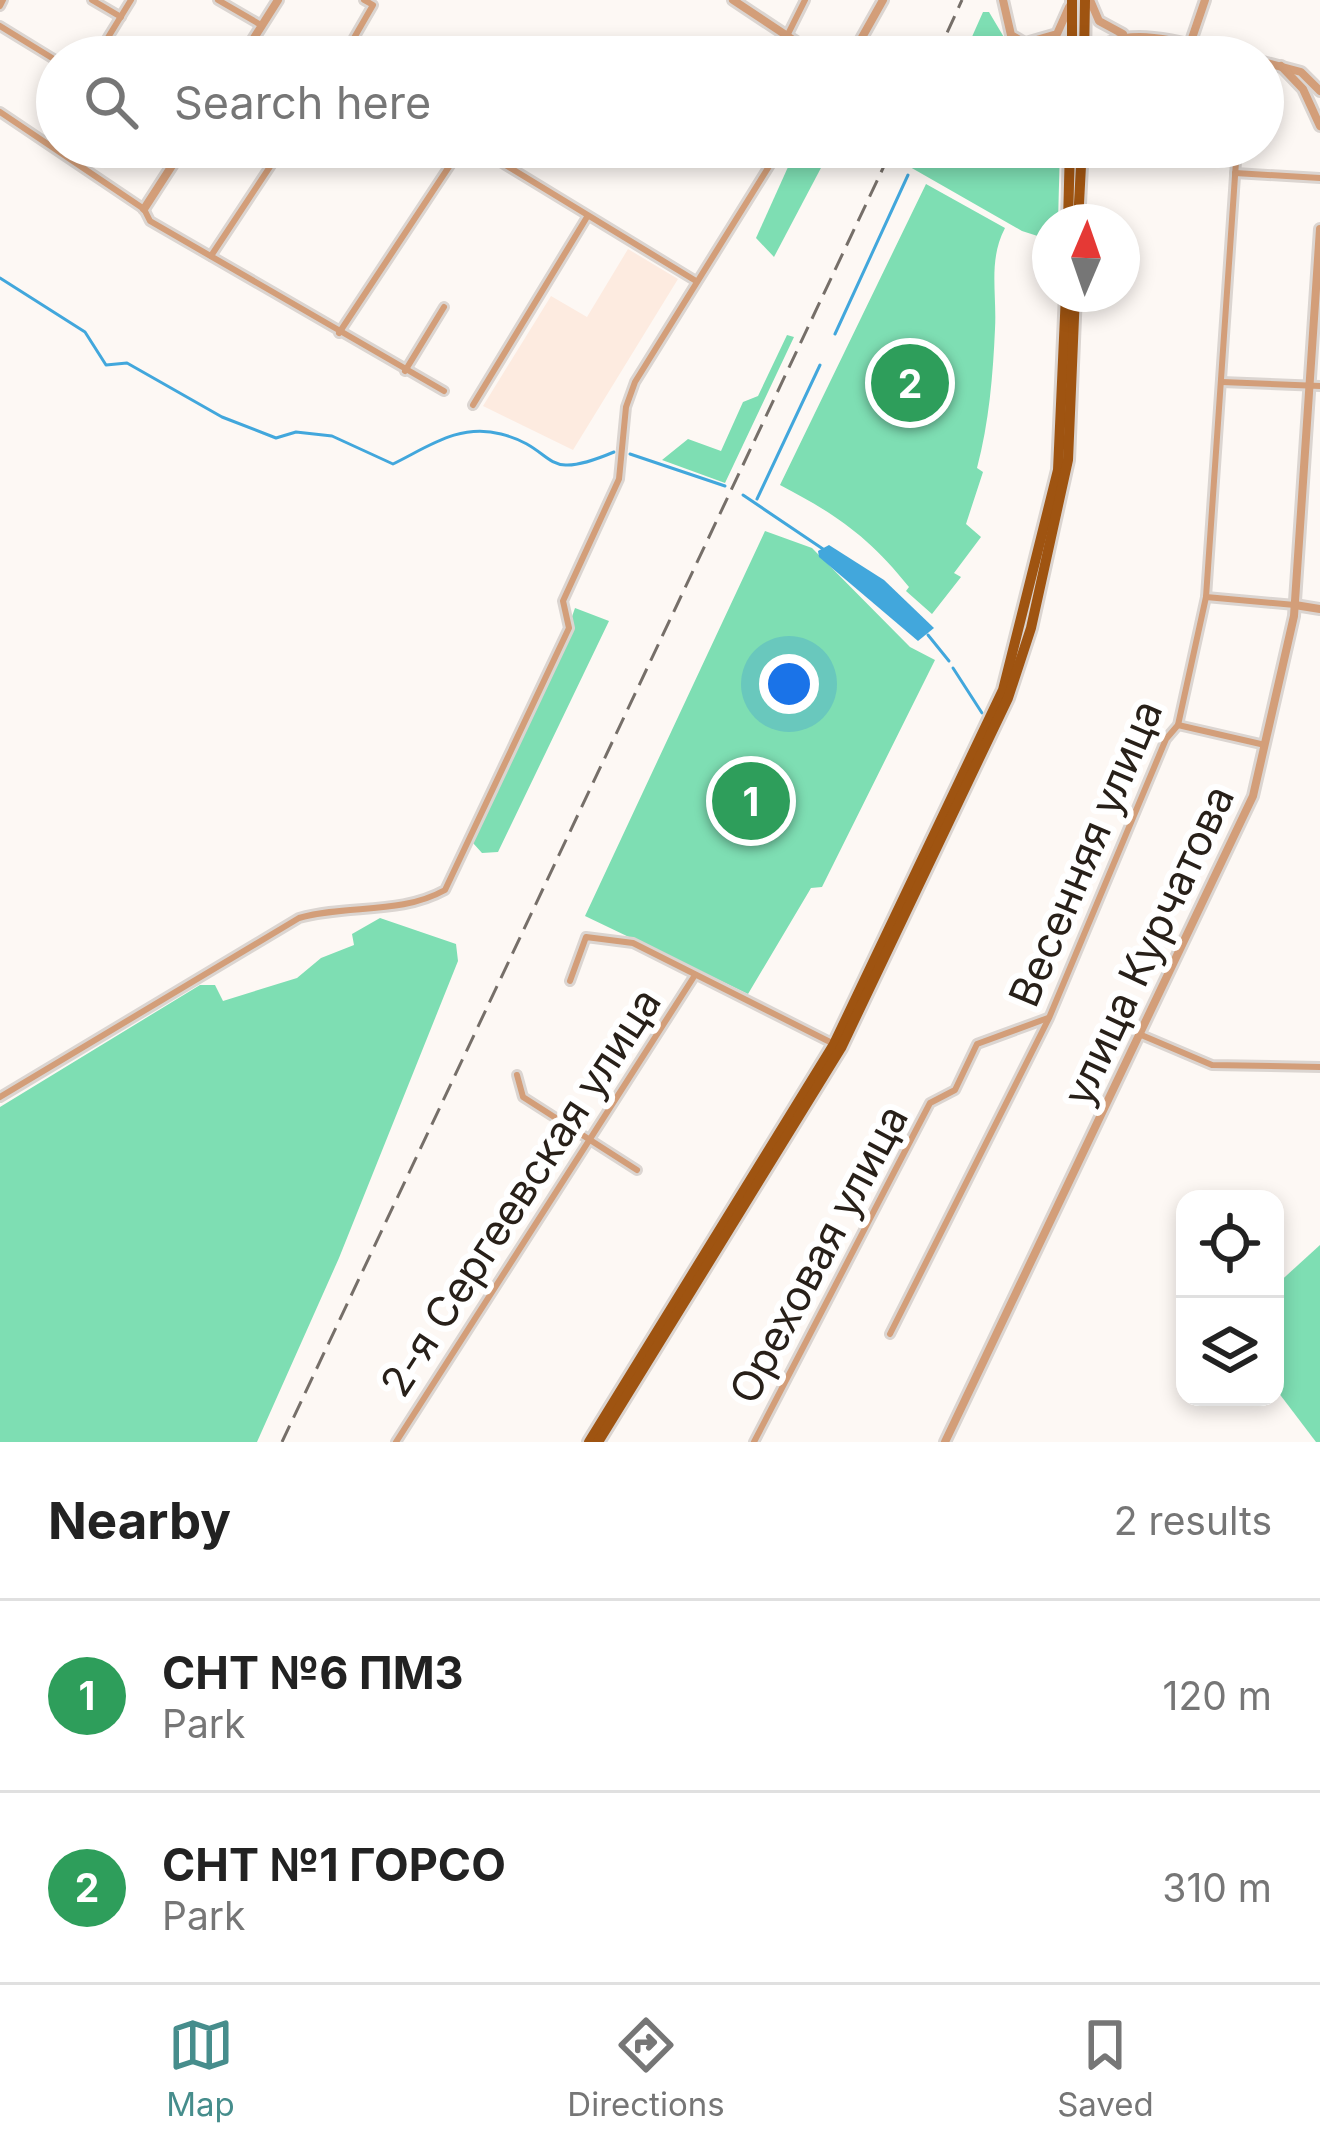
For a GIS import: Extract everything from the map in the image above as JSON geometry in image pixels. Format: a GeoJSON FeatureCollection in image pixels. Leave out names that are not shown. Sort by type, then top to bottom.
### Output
{"type":"FeatureCollection","features":[{"type":"Feature","properties":{"kind":"main road"},"geometry":{"type":"LineString","coordinates":[[1071,0],[1072,36]]}},
{"type":"Feature","properties":{"kind":"main road"},"geometry":{"type":"LineString","coordinates":[[1088,0],[1088,36]]}},
{"type":"Feature","properties":{"kind":"main road"},"geometry":{"type":"LineString","coordinates":[[1068,204],[1069,168]]}},
{"type":"Feature","properties":{"kind":"main road"},"geometry":{"type":"LineString","coordinates":[[1079,204],[1081,168]]}},
{"type":"Feature","properties":{"kind":"main road"},"geometry":{"type":"LineString","coordinates":[[589,1442],[834,1044],[1015,658],[1058,470],[1070,312]]}},
{"type":"Feature","properties":{"kind":"main road"},"geometry":{"type":"LineString","coordinates":[[598,1442],[841,1048],[1008,698],[1031,628],[1064,480],[1070,312]]}},
{"type":"Feature","properties":{"kind":"street"},"geometry":{"type":"LineString","coordinates":[[92,0],[122,17]]}},
{"type":"Feature","properties":{"kind":"street"},"geometry":{"type":"LineString","coordinates":[[110,36],[131,0]]}},
{"type":"Feature","properties":{"kind":"street"},"geometry":{"type":"LineString","coordinates":[[218,0],[262,26]]}},
{"type":"Feature","properties":{"kind":"street"},"geometry":{"type":"LineString","coordinates":[[256,36],[278,0]]}},
{"type":"Feature","properties":{"kind":"street"},"geometry":{"type":"LineString","coordinates":[[355,36],[373,5],[364,0]]}},
{"type":"Feature","properties":{"kind":"street"},"geometry":{"type":"LineString","coordinates":[[733,0],[788,36],[805,0]]}},
{"type":"Feature","properties":{"kind":"street"},"geometry":{"type":"LineString","coordinates":[[862,36],[883,0]]}},
{"type":"Feature","properties":{"kind":"street"},"geometry":{"type":"LineString","coordinates":[[1004,0],[1006,28],[1016,36]]}},
{"type":"Feature","properties":{"kind":"street"},"geometry":{"type":"LineString","coordinates":[[1051,36],[1057,34],[1071,0]]}},
{"type":"Feature","properties":{"kind":"street"},"geometry":{"type":"LineString","coordinates":[[1088,0],[1099,21],[1131,36]]}},
{"type":"Feature","properties":{"kind":"street"},"geometry":{"type":"LineString","coordinates":[[1193,36],[1204,0]]}},
{"type":"Feature","properties":{"kind":"street"},"geometry":{"type":"LineString","coordinates":[[0,26],[36,48]]}},
{"type":"Feature","properties":{"kind":"street"},"geometry":{"type":"LineString","coordinates":[[1284,67],[1301,72],[1320,91]]}},
{"type":"Feature","properties":{"kind":"street"},"geometry":{"type":"LineString","coordinates":[[1284,69],[1303,89],[1320,126]]}},
{"type":"Feature","properties":{"kind":"street"},"geometry":{"type":"LineString","coordinates":[[0,112],[36,136]]}},
{"type":"Feature","properties":{"kind":"street"},"geometry":{"type":"LineString","coordinates":[[83,168],[144,209],[150,221],[444,391]]}},
{"type":"Feature","properties":{"kind":"street"},"geometry":{"type":"LineString","coordinates":[[144,209],[170,168]]}},
{"type":"Feature","properties":{"kind":"street"},"geometry":{"type":"LineString","coordinates":[[211,256],[270,168]]}},
{"type":"Feature","properties":{"kind":"street"},"geometry":{"type":"LineString","coordinates":[[339,333],[448,168]]}},
{"type":"Feature","properties":{"kind":"street"},"geometry":{"type":"LineString","coordinates":[[509,168],[697,281]]}},
{"type":"Feature","properties":{"kind":"street"},"geometry":{"type":"LineString","coordinates":[[0,1097],[282,926],[332,908],[411,905],[445,890],[569,628],[563,601],[619,479],[626,407],[634,382],[768,168]]}},
{"type":"Feature","properties":{"kind":"street","name":"Весенняя улица"},"geometry":{"type":"LineString","coordinates":[[890,1334],[1049,1018],[1166,739],[1178,725],[1206,597],[1235,168]]}},
{"type":"Feature","properties":{"kind":"street"},"geometry":{"type":"LineString","coordinates":[[1235,173],[1320,178]]}},
{"type":"Feature","properties":{"kind":"street"},"geometry":{"type":"LineString","coordinates":[[473,405],[587,217]]}},
{"type":"Feature","properties":{"kind":"street","name":"улица Курчатова"},"geometry":{"type":"LineString","coordinates":[[946,1442],[1242,826],[1295,605],[1320,229]]}},
{"type":"Feature","properties":{"kind":"street"},"geometry":{"type":"LineString","coordinates":[[405,371],[444,307]]}},
{"type":"Feature","properties":{"kind":"street"},"geometry":{"type":"LineString","coordinates":[[1220,382],[1320,386]]}},
{"type":"Feature","properties":{"kind":"street"},"geometry":{"type":"LineString","coordinates":[[1206,597],[1320,609]]}},
{"type":"Feature","properties":{"kind":"street"},"geometry":{"type":"LineString","coordinates":[[1178,725],[1265,745]]}},
{"type":"Feature","properties":{"kind":"street"},"geometry":{"type":"LineString","coordinates":[[570,981],[586,937],[633,943],[834,1044]]}},
{"type":"Feature","properties":{"kind":"street","name":"2-я Сергеевская улица"},"geometry":{"type":"LineString","coordinates":[[396,1442],[695,975]]}},
{"type":"Feature","properties":{"kind":"street","name":"Ореховая улица"},"geometry":{"type":"LineString","coordinates":[[754,1442],[930,1103],[955,1090],[977,1044],[1049,1018]]}},
{"type":"Feature","properties":{"kind":"street"},"geometry":{"type":"LineString","coordinates":[[1139,1034],[1212,1065],[1320,1067]]}},
{"type":"Feature","properties":{"kind":"street"},"geometry":{"type":"LineString","coordinates":[[517,1075],[523,1097],[637,1170]]}},
{"type":"Feature","properties":{"kind":"shaded area"},"geometry":{"type":"Polygon","coordinates":[[[628,249],[678,279],[573,450],[483,406],[551,296],[587,317],[628,249]]]}},
{"type":"Feature","properties":{"kind":"green space"},"geometry":{"type":"Polygon","coordinates":[[[983,12],[989,12],[1003,36],[972,36],[983,12]]]}},
{"type":"Feature","properties":{"kind":"green space"},"geometry":{"type":"Polygon","coordinates":[[[788,168],[821,168],[774,257],[756,238],[788,168]]]}},
{"type":"Feature","properties":{"kind":"green space"},"geometry":{"type":"Polygon","coordinates":[[[912,168],[1059,168],[1058,204],[1032,204],[1032,234],[912,168]]]}},
{"type":"Feature","properties":{"kind":"green space"},"geometry":{"type":"Polygon","coordinates":[[[926,184],[1005,228],[995,265],[992,381],[977,468],[983,472],[966,524],[981,537],[954,573],[961,577],[932,614],[906,591],[909,587],[865,540],[780,485],[926,184]]]}},
{"type":"Feature","properties":{"kind":"green space"},"geometry":{"type":"Polygon","coordinates":[[[787,335],[794,337],[725,483],[662,460],[688,439],[721,451],[743,402],[758,396],[787,335]]]}},
{"type":"Feature","properties":{"kind":"green space"},"geometry":{"type":"Polygon","coordinates":[[[765,531],[812,548],[910,647],[935,660],[822,887],[811,888],[748,994],[585,916],[765,531]]]}},
{"type":"Feature","properties":{"kind":"green space"},"geometry":{"type":"Polygon","coordinates":[[[575,608],[609,621],[498,852],[482,853],[473,843],[551,677],[575,608]]]}},
{"type":"Feature","properties":{"kind":"green space"},"geometry":{"type":"Polygon","coordinates":[[[380,918],[456,944],[458,961],[339,1258],[257,1442],[0,1442],[0,1107],[200,985],[215,985],[223,1001],[297,978],[321,958],[354,945],[352,934],[380,918]]]}},
{"type":"Feature","properties":{"kind":"green space"},"geometry":{"type":"Polygon","coordinates":[[[1320,1245],[1320,1442],[1284,1400],[1284,1278],[1320,1245]]]}},
{"type":"Feature","properties":{"kind":"water"},"geometry":{"type":"Polygon","coordinates":[[[829,545],[884,580],[934,628],[918,641],[819,557],[818,551],[829,545]]]}},
{"type":"Feature","properties":{"kind":"waterway"},"geometry":{"type":"LineString","coordinates":[[835,334],[908,175]]}},
{"type":"Feature","properties":{"kind":"waterway"},"geometry":{"type":"LineString","coordinates":[[0,278],[85,332],[106,365],[127,363],[222,417],[276,438],[296,432],[332,436],[393,464],[444,438],[486,431],[520,440],[560,464],[573,465],[614,452]]}},
{"type":"Feature","properties":{"kind":"waterway"},"geometry":{"type":"LineString","coordinates":[[757,499],[820,365]]}},
{"type":"Feature","properties":{"kind":"waterway"},"geometry":{"type":"LineString","coordinates":[[630,454],[725,486]]}},
{"type":"Feature","properties":{"kind":"waterway"},"geometry":{"type":"LineString","coordinates":[[743,495],[823,549]]}},
{"type":"Feature","properties":{"kind":"waterway"},"geometry":{"type":"LineString","coordinates":[[928,635],[949,661]]}},
{"type":"Feature","properties":{"kind":"waterway"},"geometry":{"type":"LineString","coordinates":[[953,668],[982,713]]}},
{"type":"Feature","properties":{"kind":"railway"},"geometry":{"type":"LineString","coordinates":[[946,36],[962,0]]}},
{"type":"Feature","properties":{"kind":"railway"},"geometry":{"type":"LineString","coordinates":[[282,1442],[883,168]]}},
{"type":"Feature","properties":{"kind":"place","name":"СНТ №1 ГОРСО"},"geometry":{"type":"Point","coordinates":[910,383]}},
{"type":"Feature","properties":{"kind":"place","name":"СНТ №6 ПМЗ"},"geometry":{"type":"Point","coordinates":[751,801]}}]}
